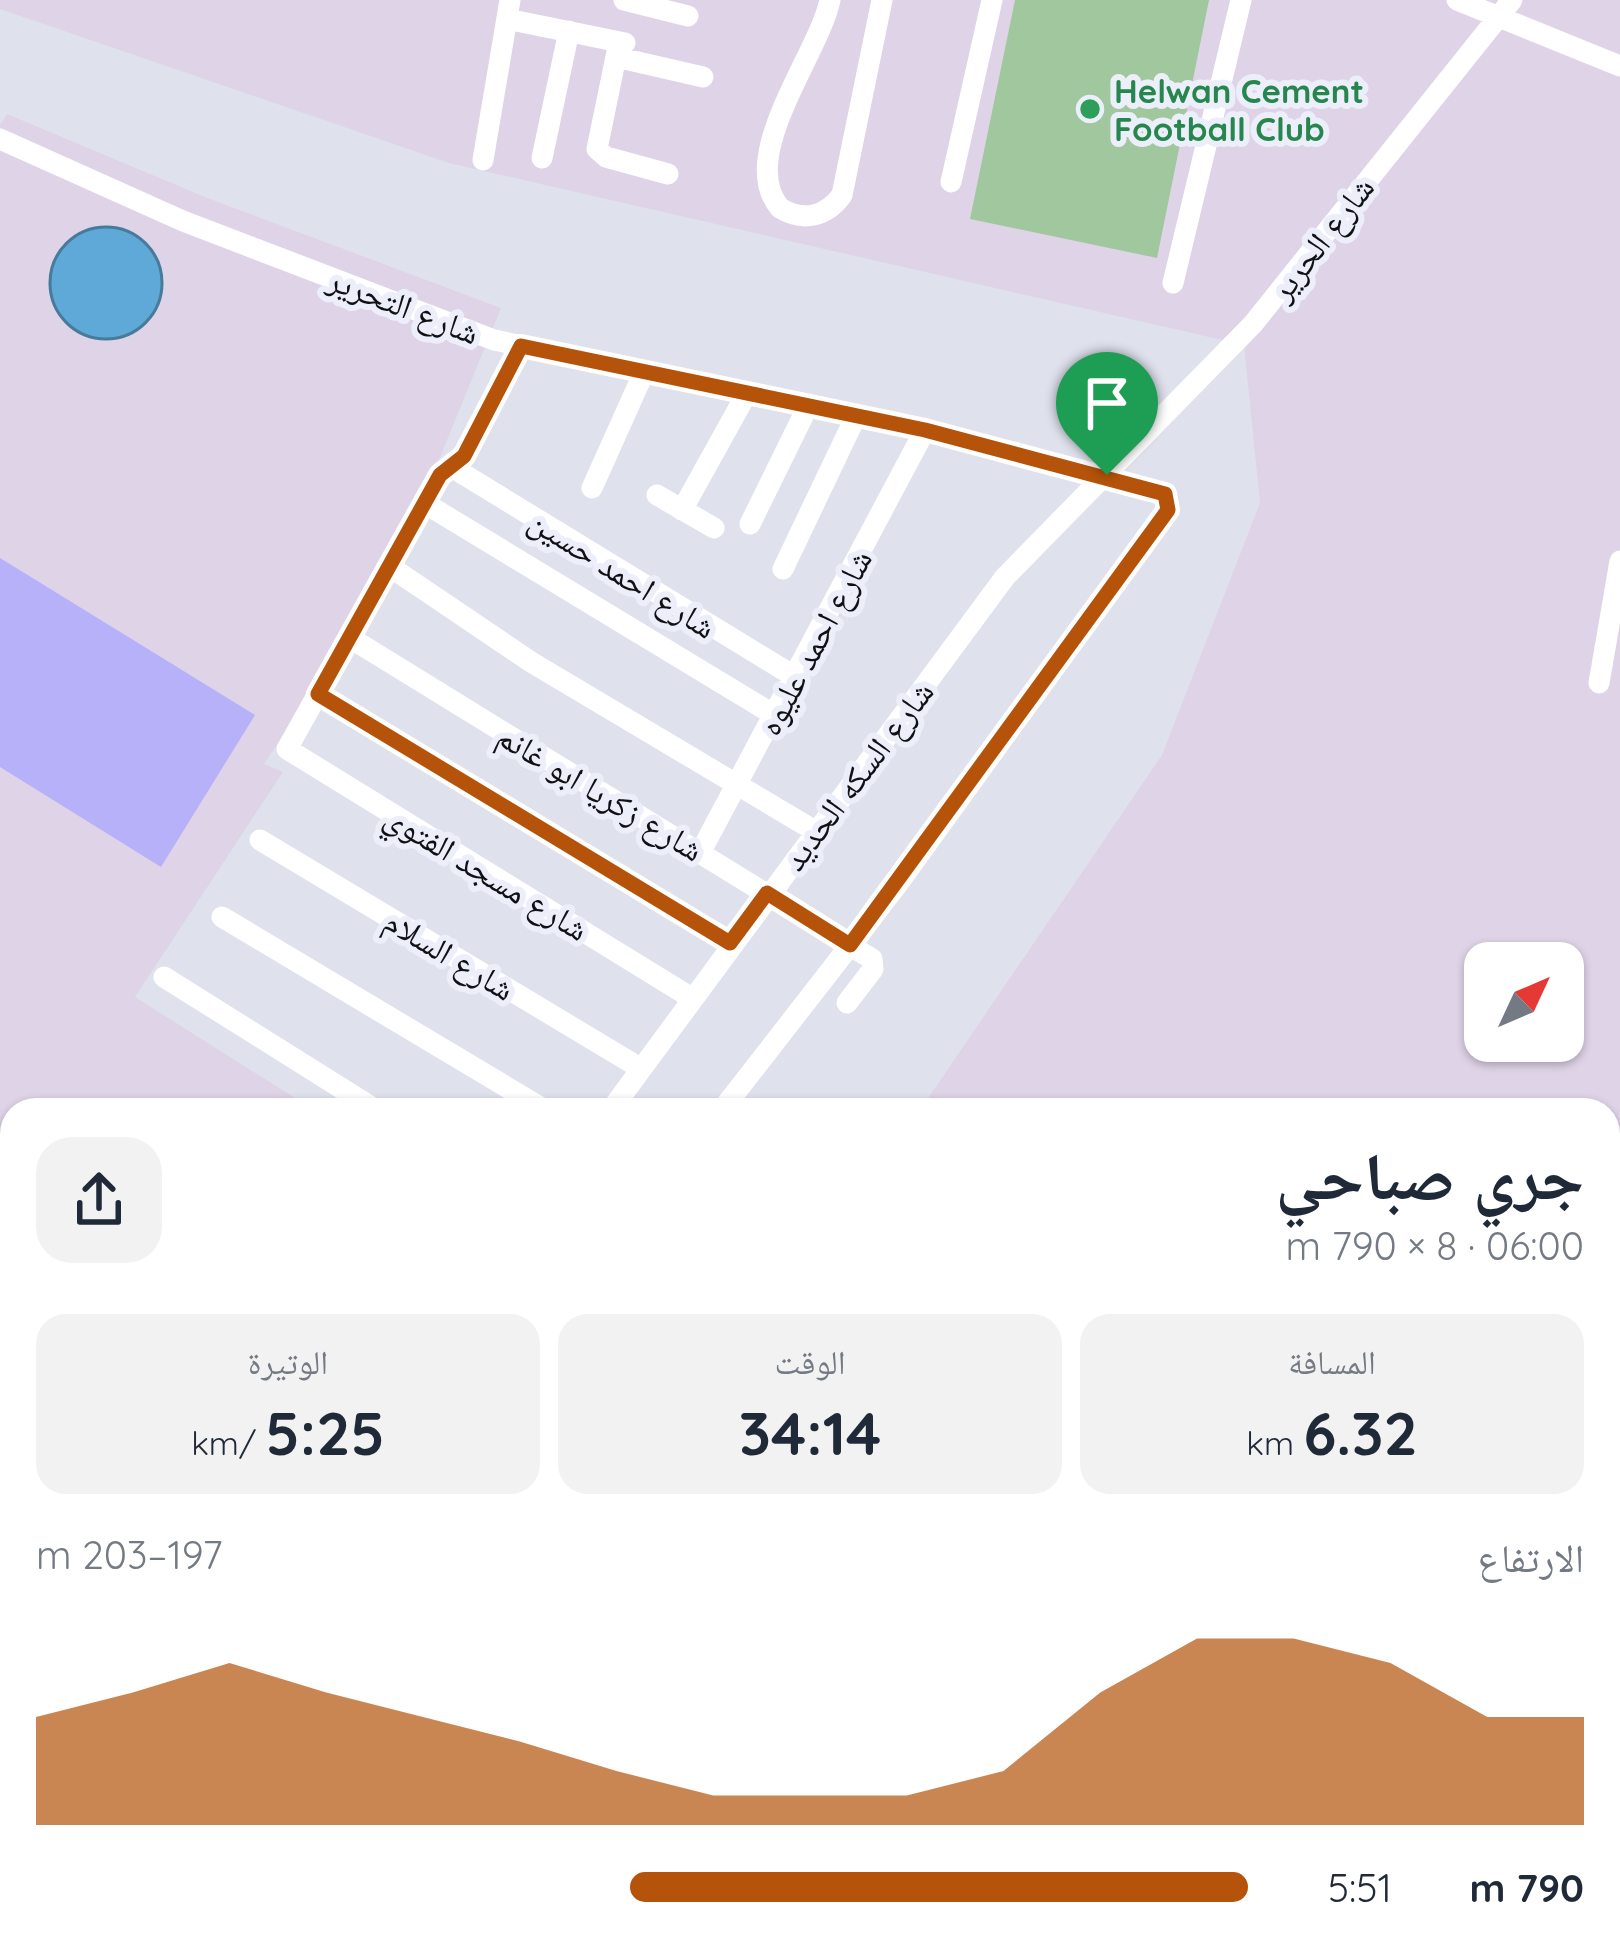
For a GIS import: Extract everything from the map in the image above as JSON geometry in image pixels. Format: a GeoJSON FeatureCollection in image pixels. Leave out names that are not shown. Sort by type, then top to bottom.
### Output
{"type":"FeatureCollection","features":[{"type":"Feature","properties":{"kind":"street"},"geometry":{"type":"LineString","coordinates":[[624,0],[688,16]]}},
{"type":"Feature","properties":{"kind":"street"},"geometry":{"type":"LineString","coordinates":[[830,0],[820,37],[786,95],[766,176],[772,199],[802,217],[825,212],[842,195],[882,0]]}},
{"type":"Feature","properties":{"kind":"street"},"geometry":{"type":"LineString","coordinates":[[951,182],[992,0]]}},
{"type":"Feature","properties":{"kind":"street"},"geometry":{"type":"LineString","coordinates":[[1173,283],[1241,0]]}},
{"type":"Feature","properties":{"kind":"street"},"geometry":{"type":"LineString","coordinates":[[1457,0],[1504,9],[1620,67]]}},
{"type":"Feature","properties":{"kind":"street"},"geometry":{"type":"LineString","coordinates":[[483,160],[508,9],[703,77]]}},
{"type":"Feature","properties":{"kind":"street","name":"شارع الحرير"},"geometry":{"type":"LineString","coordinates":[[1124,459],[1253,324],[1504,9]]}},
{"type":"Feature","properties":{"kind":"street"},"geometry":{"type":"LineString","coordinates":[[542,158],[569,32]]}},
{"type":"Feature","properties":{"kind":"street"},"geometry":{"type":"LineString","coordinates":[[620,47],[597,149],[606,157],[668,174]]}},
{"type":"Feature","properties":{"kind":"street","name":"شارع التحرير"},"geometry":{"type":"LineString","coordinates":[[0,139],[183,220],[521,346],[925,430],[1158,489],[1168,510],[850,945]]}},
{"type":"Feature","properties":{"kind":"street"},"geometry":{"type":"LineString","coordinates":[[521,346],[464,456],[449,466],[318,694],[730,943]]}},
{"type":"Feature","properties":{"kind":"street"},"geometry":{"type":"LineString","coordinates":[[592,488],[644,372]]}},
{"type":"Feature","properties":{"kind":"street"},"geometry":{"type":"LineString","coordinates":[[682,509],[747,393]]}},
{"type":"Feature","properties":{"kind":"street"},"geometry":{"type":"LineString","coordinates":[[750,524],[808,406]]}},
{"type":"Feature","properties":{"kind":"street"},"geometry":{"type":"LineString","coordinates":[[783,569],[856,416]]}},
{"type":"Feature","properties":{"kind":"street","name":"شارع احمد عليوه"},"geometry":{"type":"LineString","coordinates":[[700,853],[925,430]]}},
{"type":"Feature","properties":{"kind":"street","name":"شارع السكه الحديد"},"geometry":{"type":"LineString","coordinates":[[619,1098],[1005,577],[1124,459]]}},
{"type":"Feature","properties":{"kind":"street","name":"شارع احمد حسين"},"geometry":{"type":"LineString","coordinates":[[449,466],[797,678]]}},
{"type":"Feature","properties":{"kind":"street"},"geometry":{"type":"LineString","coordinates":[[657,495],[714,528]]}},
{"type":"Feature","properties":{"kind":"street"},"geometry":{"type":"LineString","coordinates":[[426,504],[776,716]]}},
{"type":"Feature","properties":{"kind":"street"},"geometry":{"type":"LineString","coordinates":[[1599,682],[1620,561]]}},
{"type":"Feature","properties":{"kind":"street"},"geometry":{"type":"LineString","coordinates":[[392,568],[531,662],[815,831]]}},
{"type":"Feature","properties":{"kind":"street","name":"شارع زكريا ابو غانم"},"geometry":{"type":"LineString","coordinates":[[352,639],[850,945]]}},
{"type":"Feature","properties":{"kind":"street","name":"شارع مسجد الفتوي"},"geometry":{"type":"LineString","coordinates":[[318,694],[287,745],[290,752],[690,997]]}},
{"type":"Feature","properties":{"kind":"street","name":"شارع السلام"},"geometry":{"type":"LineString","coordinates":[[260,840],[640,1068]]}},
{"type":"Feature","properties":{"kind":"street"},"geometry":{"type":"LineString","coordinates":[[222,917],[507,1098]]}},
{"type":"Feature","properties":{"kind":"street"},"geometry":{"type":"LineString","coordinates":[[731,1098],[850,945],[875,966],[848,1003]]}},
{"type":"Feature","properties":{"kind":"street"},"geometry":{"type":"LineString","coordinates":[[164,977],[357,1098]]}},
{"type":"Feature","properties":{"kind":"shaded area"},"geometry":{"type":"Polygon","coordinates":[[[0,0],[1620,0],[1620,1098],[928,1098],[1162,755],[1260,503],[1244,345],[449,163],[0,9],[0,0]]]}},
{"type":"Feature","properties":{"kind":"shaded area"},"geometry":{"type":"Polygon","coordinates":[[[7,114],[205,197],[501,308],[394,570],[264,764],[283,772],[135,997],[295,1098],[0,1098],[0,125],[7,114]]]}},
{"type":"Feature","properties":{"kind":"green space","name":"Helwan Cement Football Club"},"geometry":{"type":"Polygon","coordinates":[[[1015,0],[1209,0],[1157,258],[970,219],[1015,0]]]}},
{"type":"Feature","properties":{"kind":"water"},"geometry":{"type":"Polygon","coordinates":[[[106,227],[128,231],[146,243],[158,261],[162,283],[158,305],[146,323],[128,335],[106,339],[84,335],[66,323],[54,305],[50,283],[54,261],[66,243],[84,231],[106,227]]]}},
{"type":"Feature","properties":{"kind":"building"},"geometry":{"type":"Polygon","coordinates":[[[0,558],[255,715],[161,867],[0,767],[0,558]]]}},
{"type":"Feature","properties":{"kind":"place","name":"Helwan Cement Football Club"},"geometry":{"type":"Point","coordinates":[1090,109]}},
{"type":"Feature","properties":{"kind":"route"},"geometry":{"type":"LineString","coordinates":[[521,346],[925,430],[1107,475],[1158,489],[1165,494],[1168,510],[850,945],[767,893],[730,943],[318,694],[440,475],[464,456],[521,346]]}}]}
